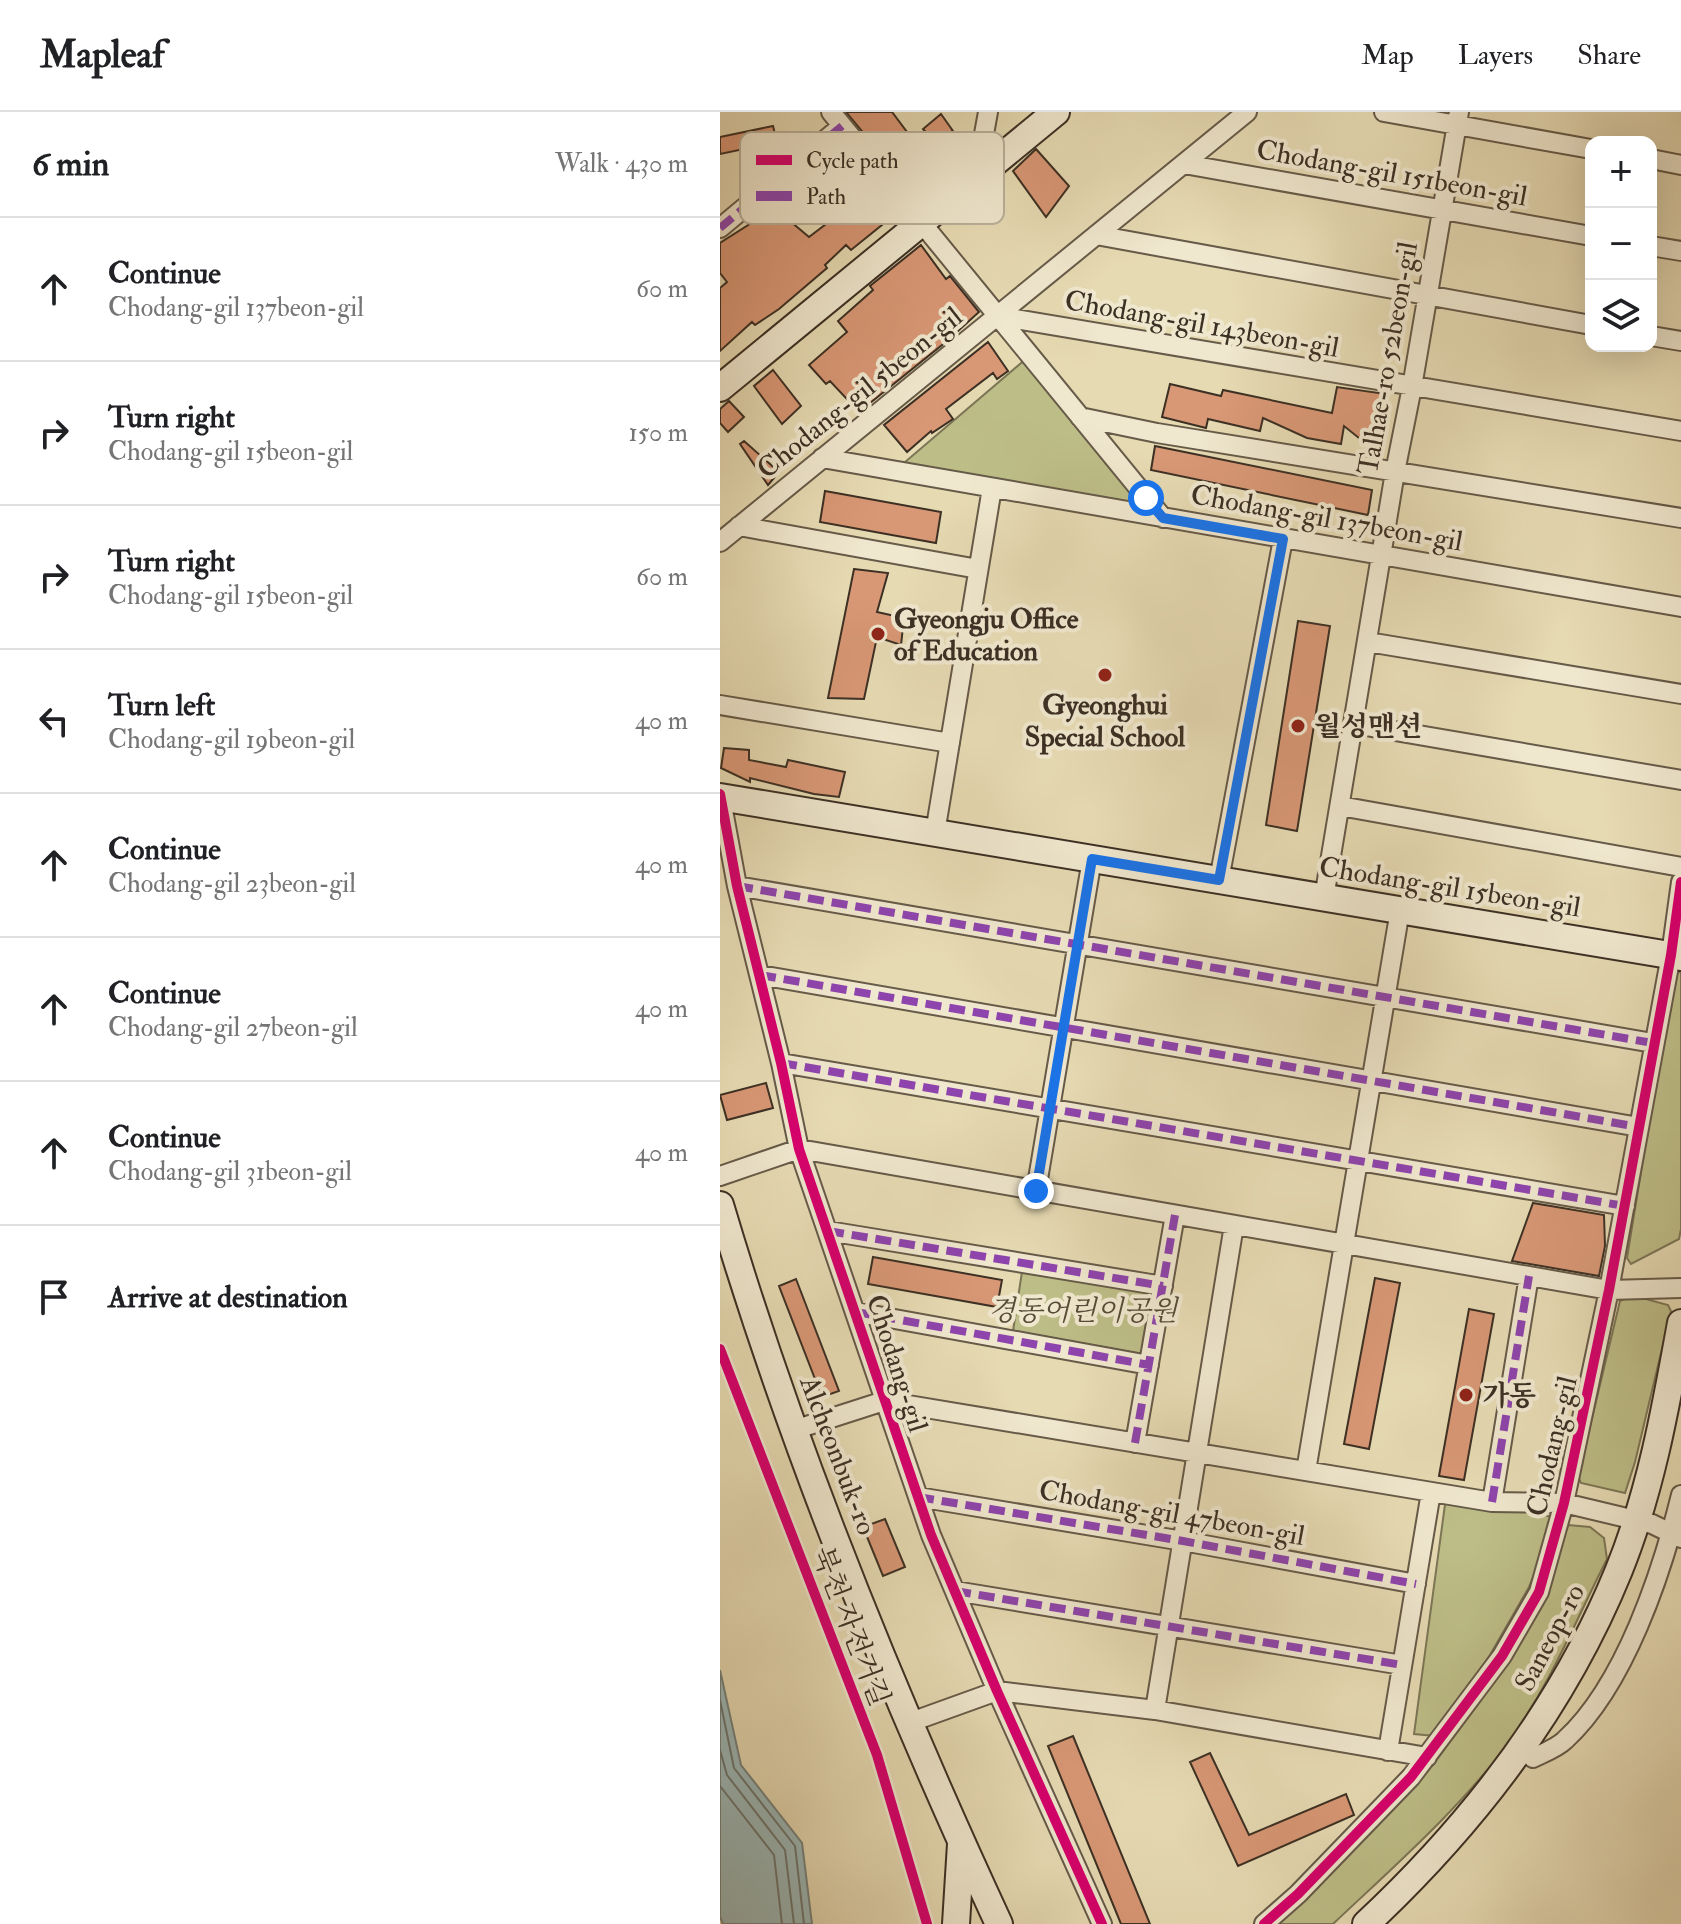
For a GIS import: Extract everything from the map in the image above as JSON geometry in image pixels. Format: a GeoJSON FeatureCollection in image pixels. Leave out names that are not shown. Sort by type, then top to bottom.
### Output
{"type":"FeatureCollection","features":[{"type":"Feature","properties":{"kind":"street"},"geometry":{"type":"LineString","coordinates":[[984,132],[988,112]]}},
{"type":"Feature","properties":{"kind":"street"},"geometry":{"type":"LineString","coordinates":[[1004,155],[1056,112]]}},
{"type":"Feature","properties":{"kind":"street","name":"Chodang-gil 5beon-gil"},"geometry":{"type":"LineString","coordinates":[[720,542],[1247,112]]}},
{"type":"Feature","properties":{"kind":"street"},"geometry":{"type":"LineString","coordinates":[[1384,112],[1458,119],[1585,148]]}},
{"type":"Feature","properties":{"kind":"street","name":"Talhae-ro 52beon-gil"},"geometry":{"type":"LineString","coordinates":[[1324,898],[1458,119]]}},
{"type":"Feature","properties":{"kind":"street"},"geometry":{"type":"LineString","coordinates":[[1657,160],[1681,165]]}},
{"type":"Feature","properties":{"kind":"street","name":"Chodang-gil 151beon-gil"},"geometry":{"type":"LineString","coordinates":[[1184,164],[1585,235]]}},
{"type":"Feature","properties":{"kind":"street"},"geometry":{"type":"LineString","coordinates":[[720,228],[740,209]]}},
{"type":"Feature","properties":{"kind":"street"},"geometry":{"type":"LineString","coordinates":[[720,388],[920,224]]}},
{"type":"Feature","properties":{"kind":"street"},"geometry":{"type":"LineString","coordinates":[[922,224],[997,316]]}},
{"type":"Feature","properties":{"kind":"street"},"geometry":{"type":"LineString","coordinates":[[1096,235],[1585,324]]}},
{"type":"Feature","properties":{"kind":"street"},"geometry":{"type":"LineString","coordinates":[[1657,247],[1681,251]]}},
{"type":"Feature","properties":{"kind":"street","name":"Chodang-gil 5beon-gil"},"geometry":{"type":"LineString","coordinates":[[997,316],[1163,518]]}},
{"type":"Feature","properties":{"kind":"street","name":"Chodang-gil 143beon-gil"},"geometry":{"type":"LineString","coordinates":[[997,316],[1681,431]]}},
{"type":"Feature","properties":{"kind":"street"},"geometry":{"type":"LineString","coordinates":[[1657,337],[1681,341]]}},
{"type":"Feature","properties":{"kind":"street"},"geometry":{"type":"LineString","coordinates":[[1080,417],[1157,433],[1681,518]]}},
{"type":"Feature","properties":{"kind":"street","name":"Chodang-gil 137beon-gil"},"geometry":{"type":"LineString","coordinates":[[822,458],[1681,607]]}},
{"type":"Feature","properties":{"kind":"street"},"geometry":{"type":"LineString","coordinates":[[935,833],[992,488]]}},
{"type":"Feature","properties":{"kind":"street"},"geometry":{"type":"LineString","coordinates":[[739,526],[978,569]]}},
{"type":"Feature","properties":{"kind":"street"},"geometry":{"type":"LineString","coordinates":[[1219,880],[1283,539]]}},
{"type":"Feature","properties":{"kind":"street"},"geometry":{"type":"LineString","coordinates":[[1368,642],[1681,694]]}},
{"type":"Feature","properties":{"kind":"street"},"geometry":{"type":"LineString","coordinates":[[720,705],[950,743]]}},
{"type":"Feature","properties":{"kind":"street"},"geometry":{"type":"LineString","coordinates":[[1354,724],[1681,780]]}},
{"type":"Feature","properties":{"kind":"street","name":"Chodang-gil 15beon-gil"},"geometry":{"type":"LineString","coordinates":[[720,796],[1676,956]]}},
{"type":"Feature","properties":{"kind":"street","name":"Chodang-gil"},"geometry":{"type":"LineString","coordinates":[[720,796],[737,886],[799,1149],[884,1401],[955,1591],[1102,1924]]}},
{"type":"Feature","properties":{"kind":"street"},"geometry":{"type":"LineString","coordinates":[[1340,806],[1681,867]]}},
{"type":"Feature","properties":{"kind":"street"},"geometry":{"type":"LineString","coordinates":[[1036,1191],[1092,859]]}},
{"type":"Feature","properties":{"kind":"street","name":"Chodang-gil"},"geometry":{"type":"LineString","coordinates":[[1264,1924],[1411,1777],[1502,1656],[1539,1592],[1564,1503],[1609,1290],[1653,1043],[1676,956],[1681,882]]}},
{"type":"Feature","properties":{"kind":"street"},"geometry":{"type":"LineString","coordinates":[[737,886],[1653,1043]]}},
{"type":"Feature","properties":{"kind":"street"},"geometry":{"type":"LineString","coordinates":[[1306,1471],[1400,910]]}},
{"type":"Feature","properties":{"kind":"street"},"geometry":{"type":"LineString","coordinates":[[760,975],[1639,1127]]}},
{"type":"Feature","properties":{"kind":"street"},"geometry":{"type":"LineString","coordinates":[[781,1063],[1625,1206]]}},
{"type":"Feature","properties":{"kind":"street"},"geometry":{"type":"LineString","coordinates":[[720,1176],[799,1149],[1609,1290],[1681,1288]]}},
{"type":"Feature","properties":{"kind":"street","name":"Alcheonbuk-ro"},"geometry":{"type":"LineString","coordinates":[[720,1205],[749,1304],[868,1622],[998,1924]]}},
{"type":"Feature","properties":{"kind":"street"},"geometry":{"type":"LineString","coordinates":[[1135,1443],[1175,1215]]}},
{"type":"Feature","properties":{"kind":"street"},"geometry":{"type":"LineString","coordinates":[[1155,1710],[1234,1225]]}},
{"type":"Feature","properties":{"kind":"street"},"geometry":{"type":"LineString","coordinates":[[828,1231],[1163,1286]]}},
{"type":"Feature","properties":{"kind":"street"},"geometry":{"type":"LineString","coordinates":[[1492,1502],[1529,1276]]}},
{"type":"Feature","properties":{"kind":"street","name":"Chodang-gil"},"geometry":{"type":"LineString","coordinates":[[856,1312],[1149,1365]]}},
{"type":"Feature","properties":{"kind":"street","name":"Saneop-ro"},"geometry":{"type":"LineString","coordinates":[[1366,1924],[1457,1833],[1534,1732],[1588,1640],[1619,1570],[1660,1529],[1662,1426],[1681,1323]]}},
{"type":"Feature","properties":{"kind":"street"},"geometry":{"type":"LineString","coordinates":[[794,1430],[884,1401],[1492,1502],[1564,1503],[1660,1529],[1681,1495]]}},
{"type":"Feature","properties":{"kind":"street","name":"Saneop-ro"},"geometry":{"type":"LineString","coordinates":[[1388,1924],[1476,1835],[1552,1732],[1660,1529],[1681,1421]]}},
{"type":"Feature","properties":{"kind":"street"},"geometry":{"type":"LineString","coordinates":[[1388,1751],[1431,1492]]}},
{"type":"Feature","properties":{"kind":"street","name":"Chodang-gil 47beon-gil"},"geometry":{"type":"LineString","coordinates":[[918,1497],[1416,1584]]}},
{"type":"Feature","properties":{"kind":"street"},"geometry":{"type":"LineString","coordinates":[[955,1591],[1402,1665]]}},
{"type":"Feature","properties":{"kind":"street"},"geometry":{"type":"LineString","coordinates":[[911,1722],[997,1691],[1155,1710],[1427,1757]]}},
{"type":"Feature","properties":{"kind":"street"},"geometry":{"type":"LineString","coordinates":[[956,1924],[961,1841]]}},
{"type":"Feature","properties":{"kind":"green space"},"geometry":{"type":"Polygon","coordinates":[[[1027,358],[1143,504],[898,468],[1027,358]]]}},
{"type":"Feature","properties":{"kind":"green space"},"geometry":{"type":"Polygon","coordinates":[[[1681,971],[1681,1229],[1679,1239],[1631,1264],[1627,1258],[1673,976],[1681,971]]]}},
{"type":"Feature","properties":{"kind":"green space","name":"경동어린이공원"},"geometry":{"type":"Polygon","coordinates":[[[1023,1265],[1154,1288],[1142,1354],[1013,1331],[1023,1265]]]}},
{"type":"Feature","properties":{"kind":"green space"},"geometry":{"type":"Polygon","coordinates":[[[1631,1295],[1668,1305],[1671,1311],[1625,1493],[1581,1483],[1578,1477],[1620,1301],[1631,1295]]]}},
{"type":"Feature","properties":{"kind":"green space"},"geometry":{"type":"Polygon","coordinates":[[[1446,1497],[1558,1518],[1529,1587],[1490,1655],[1435,1736],[1414,1734],[1446,1497]]]}},
{"type":"Feature","properties":{"kind":"green space"},"geometry":{"type":"Polygon","coordinates":[[[1568,1525],[1590,1527],[1604,1538],[1607,1559],[1549,1676],[1523,1722],[1490,1767],[1448,1814],[1333,1924],[1266,1924],[1432,1766],[1481,1700],[1534,1611],[1568,1525]]]}},
{"type":"Feature","properties":{"kind":"water"},"geometry":{"type":"Polygon","coordinates":[[[720,1670],[741,1765],[802,1843],[812,1924],[723,1924],[720,1917],[720,1670]]]}},
{"type":"Feature","properties":{"kind":"building"},"geometry":{"type":"Polygon","coordinates":[[[846,112],[892,112],[907,132],[863,132],[846,112]]]}},
{"type":"Feature","properties":{"kind":"building"},"geometry":{"type":"Polygon","coordinates":[[[941,114],[953,131],[926,132],[923,129],[941,114]]]}},
{"type":"Feature","properties":{"kind":"building"},"geometry":{"type":"Polygon","coordinates":[[[773,126],[774,132],[744,132],[773,126]]]}},
{"type":"Feature","properties":{"kind":"building"},"geometry":{"type":"Polygon","coordinates":[[[740,133],[740,150],[720,154],[720,137],[740,133]]]}},
{"type":"Feature","properties":{"kind":"building"},"geometry":{"type":"Polygon","coordinates":[[[1036,149],[1069,186],[1046,217],[1013,171],[1036,149]]]}},
{"type":"Feature","properties":{"kind":"building"},"geometry":{"type":"Polygon","coordinates":[[[750,224],[794,224],[809,237],[826,224],[883,224],[851,250],[846,245],[825,265],[827,268],[779,309],[755,325],[752,322],[720,351],[720,288],[727,282],[720,273],[720,243],[750,224]]]}},
{"type":"Feature","properties":{"kind":"building"},"geometry":{"type":"Polygon","coordinates":[[[921,245],[946,279],[950,276],[979,312],[859,412],[830,381],[826,384],[809,365],[847,332],[838,321],[873,290],[870,286],[921,245]]]}},
{"type":"Feature","properties":{"kind":"building"},"geometry":{"type":"Polygon","coordinates":[[[988,342],[1008,371],[997,379],[993,373],[946,409],[953,419],[931,431],[907,452],[884,425],[988,342]]]}},
{"type":"Feature","properties":{"kind":"building"},"geometry":{"type":"Polygon","coordinates":[[[773,370],[801,406],[782,424],[754,386],[773,370]]]}},
{"type":"Feature","properties":{"kind":"building"},"geometry":{"type":"Polygon","coordinates":[[[1170,384],[1221,396],[1223,390],[1332,413],[1337,387],[1386,394],[1374,450],[1344,426],[1341,444],[1307,438],[1263,418],[1260,431],[1208,419],[1206,428],[1162,417],[1170,384]]]}},
{"type":"Feature","properties":{"kind":"building"},"geometry":{"type":"Polygon","coordinates":[[[729,401],[744,417],[728,432],[720,423],[720,409],[729,401]]]}},
{"type":"Feature","properties":{"kind":"building"},"geometry":{"type":"Polygon","coordinates":[[[744,441],[779,472],[768,485],[740,444],[744,441]]]}},
{"type":"Feature","properties":{"kind":"building"},"geometry":{"type":"Polygon","coordinates":[[[1155,446],[1372,490],[1368,515],[1151,470],[1155,446]]]}},
{"type":"Feature","properties":{"kind":"building"},"geometry":{"type":"Polygon","coordinates":[[[825,491],[941,512],[936,543],[820,522],[825,491]]]}},
{"type":"Feature","properties":{"kind":"building"},"geometry":{"type":"Polygon","coordinates":[[[854,569],[888,573],[877,612],[904,618],[901,645],[877,637],[864,699],[828,698],[854,569]]]}},
{"type":"Feature","properties":{"kind":"building","name":"월성맨션"},"geometry":{"type":"Polygon","coordinates":[[[1298,621],[1330,626],[1297,831],[1266,825],[1298,621]]]}},
{"type":"Feature","properties":{"kind":"building"},"geometry":{"type":"Polygon","coordinates":[[[724,748],[749,750],[749,760],[786,767],[788,760],[845,772],[839,797],[750,778],[750,782],[721,768],[724,748]]]}},
{"type":"Feature","properties":{"kind":"building"},"geometry":{"type":"Polygon","coordinates":[[[766,1083],[773,1108],[727,1120],[720,1095],[766,1083]]]}},
{"type":"Feature","properties":{"kind":"building"},"geometry":{"type":"Polygon","coordinates":[[[1533,1203],[1604,1215],[1605,1246],[1599,1276],[1512,1261],[1533,1203]]]}},
{"type":"Feature","properties":{"kind":"building"},"geometry":{"type":"Polygon","coordinates":[[[873,1257],[1002,1280],[997,1307],[868,1284],[873,1257]]]}},
{"type":"Feature","properties":{"kind":"building"},"geometry":{"type":"Polygon","coordinates":[[[1375,1278],[1400,1283],[1369,1449],[1344,1444],[1375,1278]]]}},
{"type":"Feature","properties":{"kind":"building"},"geometry":{"type":"Polygon","coordinates":[[[796,1279],[839,1391],[822,1397],[779,1286],[796,1279]]]}},
{"type":"Feature","properties":{"kind":"building","name":"가동"},"geometry":{"type":"Polygon","coordinates":[[[1469,1309],[1494,1314],[1464,1480],[1439,1476],[1469,1309]]]}},
{"type":"Feature","properties":{"kind":"building"},"geometry":{"type":"Polygon","coordinates":[[[885,1519],[905,1567],[883,1576],[863,1527],[885,1519]]]}},
{"type":"Feature","properties":{"kind":"building"},"geometry":{"type":"Polygon","coordinates":[[[1073,1736],[1150,1924],[1121,1924],[1048,1746],[1073,1736]]]}},
{"type":"Feature","properties":{"kind":"building"},"geometry":{"type":"Polygon","coordinates":[[[1210,1753],[1249,1835],[1346,1794],[1354,1815],[1238,1866],[1190,1762],[1210,1753]]]}},
{"type":"Feature","properties":{"kind":"marked path"},"geometry":{"type":"LineString","coordinates":[[835,132],[842,126]]}},
{"type":"Feature","properties":{"kind":"marked path"},"geometry":{"type":"LineString","coordinates":[[720,228],[740,211]]}},
{"type":"Feature","properties":{"kind":"marked path"},"geometry":{"type":"LineString","coordinates":[[1036,1191],[1092,859]]}},
{"type":"Feature","properties":{"kind":"marked path"},"geometry":{"type":"LineString","coordinates":[[737,886],[1653,1043]]}},
{"type":"Feature","properties":{"kind":"marked path"},"geometry":{"type":"LineString","coordinates":[[760,975],[1639,1127]]}},
{"type":"Feature","properties":{"kind":"marked path"},"geometry":{"type":"LineString","coordinates":[[781,1063],[1625,1206]]}},
{"type":"Feature","properties":{"kind":"marked path"},"geometry":{"type":"LineString","coordinates":[[1135,1443],[1175,1215]]}},
{"type":"Feature","properties":{"kind":"marked path"},"geometry":{"type":"LineString","coordinates":[[828,1231],[1163,1286]]}},
{"type":"Feature","properties":{"kind":"marked path"},"geometry":{"type":"LineString","coordinates":[[1492,1502],[1529,1276]]}},
{"type":"Feature","properties":{"kind":"marked path"},"geometry":{"type":"LineString","coordinates":[[856,1312],[1149,1365]]}},
{"type":"Feature","properties":{"kind":"marked path"},"geometry":{"type":"LineString","coordinates":[[918,1497],[1416,1584]]}},
{"type":"Feature","properties":{"kind":"marked path"},"geometry":{"type":"LineString","coordinates":[[955,1591],[1402,1665]]}},
{"type":"Feature","properties":{"kind":"cycle path"},"geometry":{"type":"LineString","coordinates":[[720,794],[737,886],[799,1149],[931,1535],[1102,1924]]}},
{"type":"Feature","properties":{"kind":"cycle path"},"geometry":{"type":"LineString","coordinates":[[1264,1924],[1298,1894],[1411,1777],[1502,1656],[1539,1592],[1564,1503],[1609,1290],[1671,955],[1681,882]]}},
{"type":"Feature","properties":{"kind":"cycle path","name":"북천 자전거길"},"geometry":{"type":"LineString","coordinates":[[720,1349],[877,1755],[927,1924]]}},
{"type":"Feature","properties":{"kind":"place","name":"Gyeongju Office of Education"},"geometry":{"type":"Point","coordinates":[878,634]}},
{"type":"Feature","properties":{"kind":"place","name":"Gyeonghui Special School"},"geometry":{"type":"Point","coordinates":[1105,675]}},
{"type":"Feature","properties":{"kind":"place","name":"월성맨션"},"geometry":{"type":"Point","coordinates":[1298,726]}},
{"type":"Feature","properties":{"kind":"place","name":"가동"},"geometry":{"type":"Point","coordinates":[1466,1395]}},
{"type":"Feature","properties":{"kind":"route"},"geometry":{"type":"LineString","coordinates":[[1036,1191],[1092,859],[1219,880],[1283,539],[1163,518],[1146,498]]}}]}
